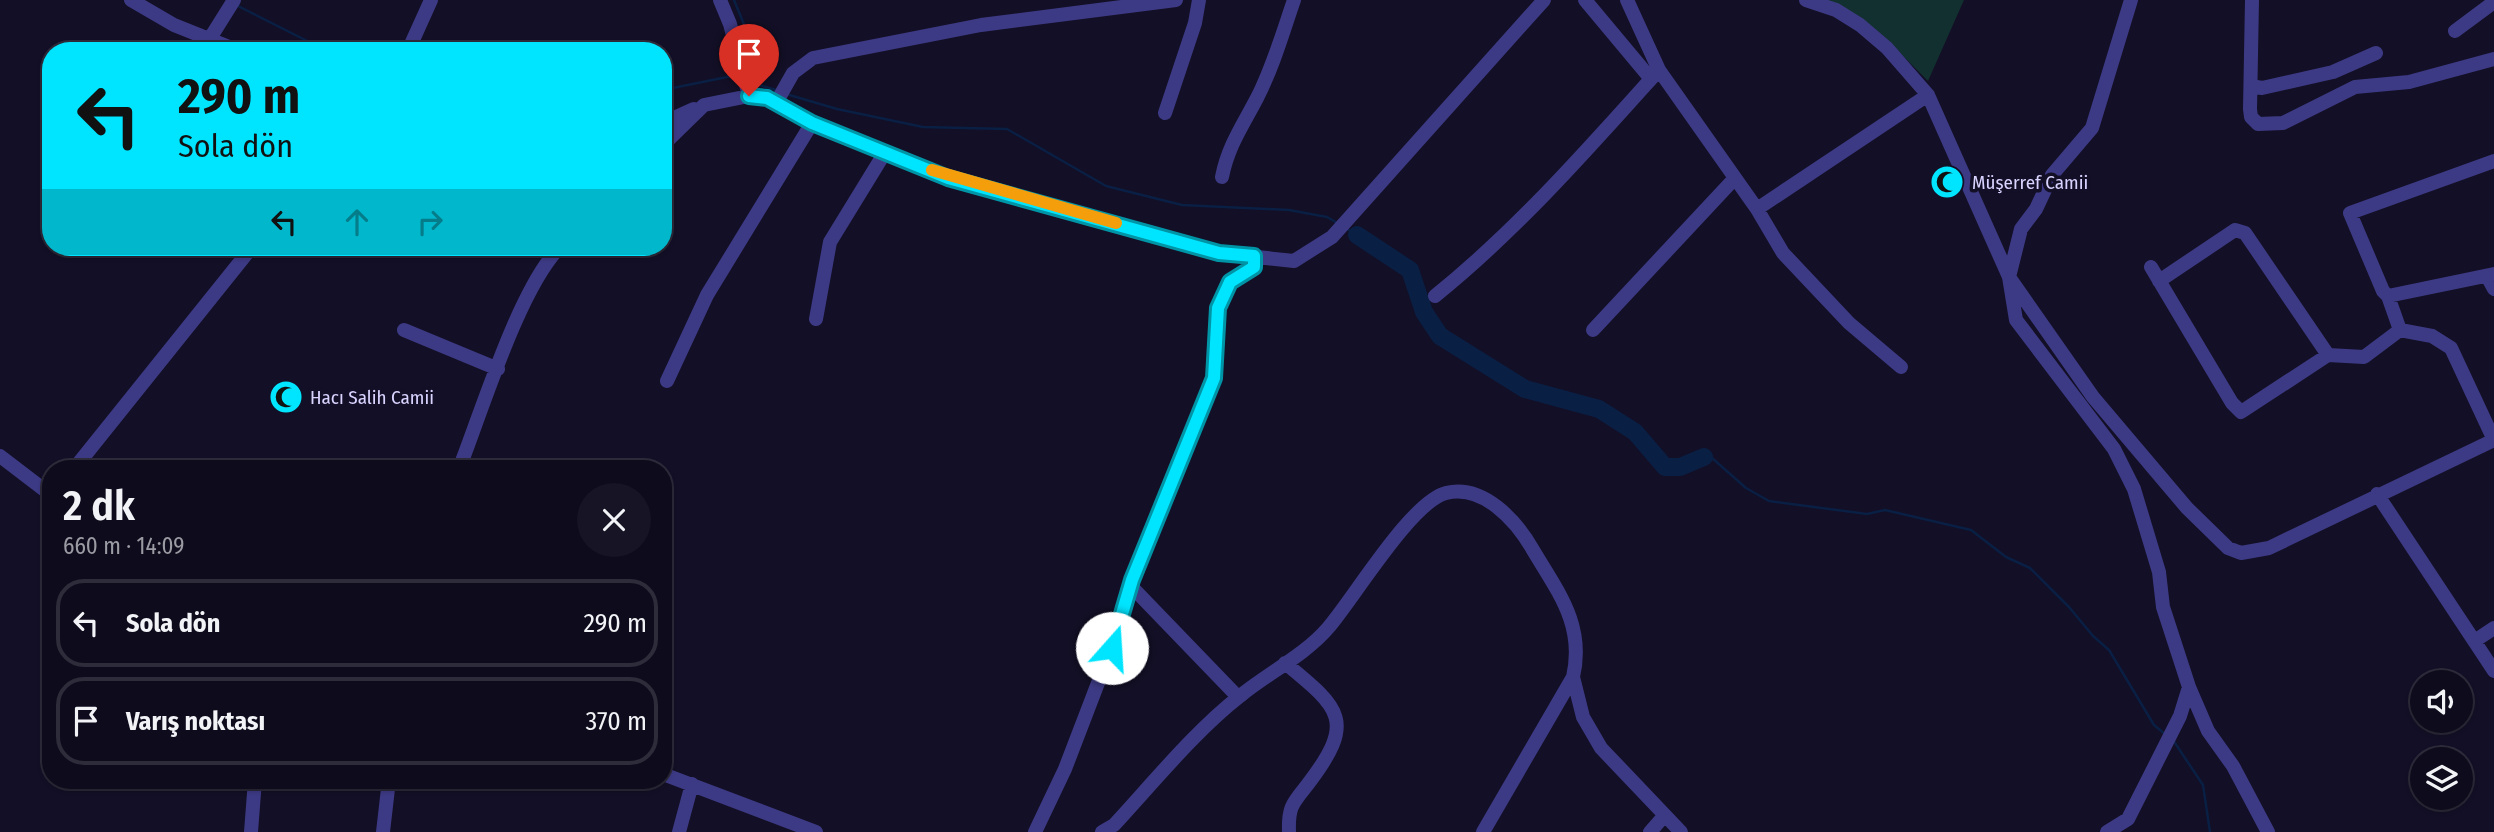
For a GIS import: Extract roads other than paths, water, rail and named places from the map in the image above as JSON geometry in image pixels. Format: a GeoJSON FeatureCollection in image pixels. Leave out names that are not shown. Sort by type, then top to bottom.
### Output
{"type":"FeatureCollection","features":[{"type":"Feature","properties":{"kind":"street"},"geometry":{"type":"LineString","coordinates":[[131,0],[141,9],[214,42]]}},
{"type":"Feature","properties":{"kind":"street"},"geometry":{"type":"LineString","coordinates":[[412,42],[431,0]]}},
{"type":"Feature","properties":{"kind":"street"},"geometry":{"type":"LineString","coordinates":[[720,0],[750,94]]}},
{"type":"Feature","properties":{"kind":"street"},"geometry":{"type":"LineString","coordinates":[[774,99],[793,73],[813,58],[849,49],[981,24],[1175,0]]}},
{"type":"Feature","properties":{"kind":"street"},"geometry":{"type":"LineString","coordinates":[[1165,113],[1195,23],[1199,0]]}},
{"type":"Feature","properties":{"kind":"street"},"geometry":{"type":"LineString","coordinates":[[1222,177],[1226,158],[1239,127],[1258,97],[1294,0]]}},
{"type":"Feature","properties":{"kind":"street"},"geometry":{"type":"LineString","coordinates":[[672,119],[704,105],[750,94],[774,99],[812,123],[948,178],[1219,253],[1294,261],[1332,237],[1544,0]]}},
{"type":"Feature","properties":{"kind":"street"},"geometry":{"type":"LineString","coordinates":[[1585,0],[1655,75],[1735,178],[1783,253],[1849,323],[1901,367]]}},
{"type":"Feature","properties":{"kind":"street"},"geometry":{"type":"LineString","coordinates":[[1627,0],[1655,75]]}},
{"type":"Feature","properties":{"kind":"street"},"geometry":{"type":"LineString","coordinates":[[1806,0],[1836,10],[1860,25],[1887,48],[1928,95],[2009,277],[2093,397],[2187,508],[2228,548],[2241,554],[2269,548],[2494,440],[2451,348],[2432,336],[2400,330],[2364,357],[2328,355],[2241,412],[2232,403],[2151,267]]}},
{"type":"Feature","properties":{"kind":"street"},"geometry":{"type":"LineString","coordinates":[[2131,0],[2092,128],[2052,175],[2036,209],[2021,229],[2009,277],[2016,320],[2114,449],[2134,489],[2159,572],[2163,607],[2189,687],[2208,731],[2233,766],[2268,832]]}},
{"type":"Feature","properties":{"kind":"street"},"geometry":{"type":"LineString","coordinates":[[2252,0],[2251,117],[2258,124],[2273,126],[2355,87],[2409,82],[2494,59]]}},
{"type":"Feature","properties":{"kind":"street"},"geometry":{"type":"LineString","coordinates":[[2455,31],[2494,2]]}},
{"type":"Feature","properties":{"kind":"street"},"geometry":{"type":"LineString","coordinates":[[209,40],[231,6]]}},
{"type":"Feature","properties":{"kind":"street"},"geometry":{"type":"LineString","coordinates":[[2251,86],[2262,88],[2333,72],[2376,52]]}},
{"type":"Feature","properties":{"kind":"street"},"geometry":{"type":"LineString","coordinates":[[1435,296],[1471,267],[1546,194],[1655,75]]}},
{"type":"Feature","properties":{"kind":"street"},"geometry":{"type":"LineString","coordinates":[[1757,209],[1928,95]]}},
{"type":"Feature","properties":{"kind":"street"},"geometry":{"type":"LineString","coordinates":[[672,136],[704,105]]}},
{"type":"Feature","properties":{"kind":"street"},"geometry":{"type":"LineString","coordinates":[[667,381],[707,295],[812,123]]}},
{"type":"Feature","properties":{"kind":"street"},"geometry":{"type":"LineString","coordinates":[[816,319],[830,242],[884,154]]}},
{"type":"Feature","properties":{"kind":"street"},"geometry":{"type":"LineString","coordinates":[[2400,330],[2388,296],[2383,291],[2350,213],[2494,161]]}},
{"type":"Feature","properties":{"kind":"street"},"geometry":{"type":"LineString","coordinates":[[1593,330],[1735,178]]}},
{"type":"Feature","properties":{"kind":"street"},"geometry":{"type":"LineString","coordinates":[[2159,281],[2235,230],[2245,233],[2328,355]]}},
{"type":"Feature","properties":{"kind":"street"},"geometry":{"type":"LineString","coordinates":[[81,460],[245,256]]}},
{"type":"Feature","properties":{"kind":"street"},"geometry":{"type":"LineString","coordinates":[[463,460],[522,308],[550,256]]}},
{"type":"Feature","properties":{"kind":"street"},"geometry":{"type":"LineString","coordinates":[[1035,832],[1065,769],[1121,623],[1130,586],[1214,378],[1218,308],[1230,282],[1254,267],[1254,256]]}},
{"type":"Feature","properties":{"kind":"street"},"geometry":{"type":"LineString","coordinates":[[2388,296],[2492,280]]}},
{"type":"Feature","properties":{"kind":"street"},"geometry":{"type":"LineString","coordinates":[[404,330],[498,369]]}},
{"type":"Feature","properties":{"kind":"street"},"geometry":{"type":"LineString","coordinates":[[0,456],[42,488]]}},
{"type":"Feature","properties":{"kind":"street"},"geometry":{"type":"LineString","coordinates":[[1113,830],[1238,697],[1327,630],[1405,525],[1443,494],[1468,490],[1495,506],[1521,528],[1572,618],[1578,657],[1573,677],[1483,832]]}},
{"type":"Feature","properties":{"kind":"street"},"geometry":{"type":"LineString","coordinates":[[2377,494],[2494,671]]}},
{"type":"Feature","properties":{"kind":"street"},"geometry":{"type":"LineString","coordinates":[[1130,586],[1238,697]]}},
{"type":"Feature","properties":{"kind":"street"},"geometry":{"type":"LineString","coordinates":[[2476,640],[2494,628]]}},
{"type":"Feature","properties":{"kind":"street"},"geometry":{"type":"LineString","coordinates":[[1285,663],[1325,695],[1338,721],[1338,736],[1291,805],[1289,832]]}},
{"type":"Feature","properties":{"kind":"street"},"geometry":{"type":"LineString","coordinates":[[1573,677],[1583,717],[1601,748],[1681,832]]}},
{"type":"Feature","properties":{"kind":"street"},"geometry":{"type":"LineString","coordinates":[[2107,832],[2128,819],[2171,729],[2180,716],[2189,687]]}},
{"type":"Feature","properties":{"kind":"street"},"geometry":{"type":"LineString","coordinates":[[672,777],[816,832]]}},
{"type":"Feature","properties":{"kind":"street"},"geometry":{"type":"LineString","coordinates":[[679,832],[692,784]]}},
{"type":"Feature","properties":{"kind":"street"},"geometry":{"type":"LineString","coordinates":[[251,832],[254,789]]}},
{"type":"Feature","properties":{"kind":"street"},"geometry":{"type":"LineString","coordinates":[[383,832],[388,789]]}},
{"type":"Feature","properties":{"kind":"street"},"geometry":{"type":"LineString","coordinates":[[1650,832],[1664,817]]}},
{"type":"Feature","properties":{"kind":"waterway"},"geometry":{"type":"LineString","coordinates":[[734,0],[757,56],[757,83]]}},
{"type":"Feature","properties":{"kind":"waterway"},"geometry":{"type":"LineString","coordinates":[[236,5],[309,42]]}},
{"type":"Feature","properties":{"kind":"waterway"},"geometry":{"type":"LineString","coordinates":[[672,88],[732,76],[739,78]]}},
{"type":"Feature","properties":{"kind":"waterway"},"geometry":{"type":"LineString","coordinates":[[752,83],[776,90]]}},
{"type":"Feature","properties":{"kind":"waterway"},"geometry":{"type":"LineString","coordinates":[[786,94],[837,109],[923,127],[1007,129],[1106,186],[1182,205],[1289,210],[1327,217],[1339,224]]}},
{"type":"Feature","properties":{"kind":"waterway"},"geometry":{"type":"LineString","coordinates":[[1347,229],[1357,235]]}},
{"type":"Feature","properties":{"kind":"waterway"},"geometry":{"type":"LineString","coordinates":[[1357,235],[1410,270],[1424,312],[1440,336],[1525,389],[1599,409],[1635,432],[1665,467],[1680,467],[1704,457]]}},
{"type":"Feature","properties":{"kind":"waterway"},"geometry":{"type":"LineString","coordinates":[[1704,457],[1712,458],[1746,488],[1769,501],[1867,514],[1885,510],[1971,530],[2006,557],[2030,568],[2069,607],[2093,636],[2109,650],[2154,725],[2165,734]]}},
{"type":"Feature","properties":{"kind":"waterway"},"geometry":{"type":"LineString","coordinates":[[2173,740],[2203,785],[2210,832]]}},
{"type":"Feature","properties":{"kind":"place","name":"Müşerref Camii"},"geometry":{"type":"Point","coordinates":[1947,182]}},
{"type":"Feature","properties":{"kind":"place","name":"Hacı Salih Camii"},"geometry":{"type":"Point","coordinates":[286,397]}}]}
